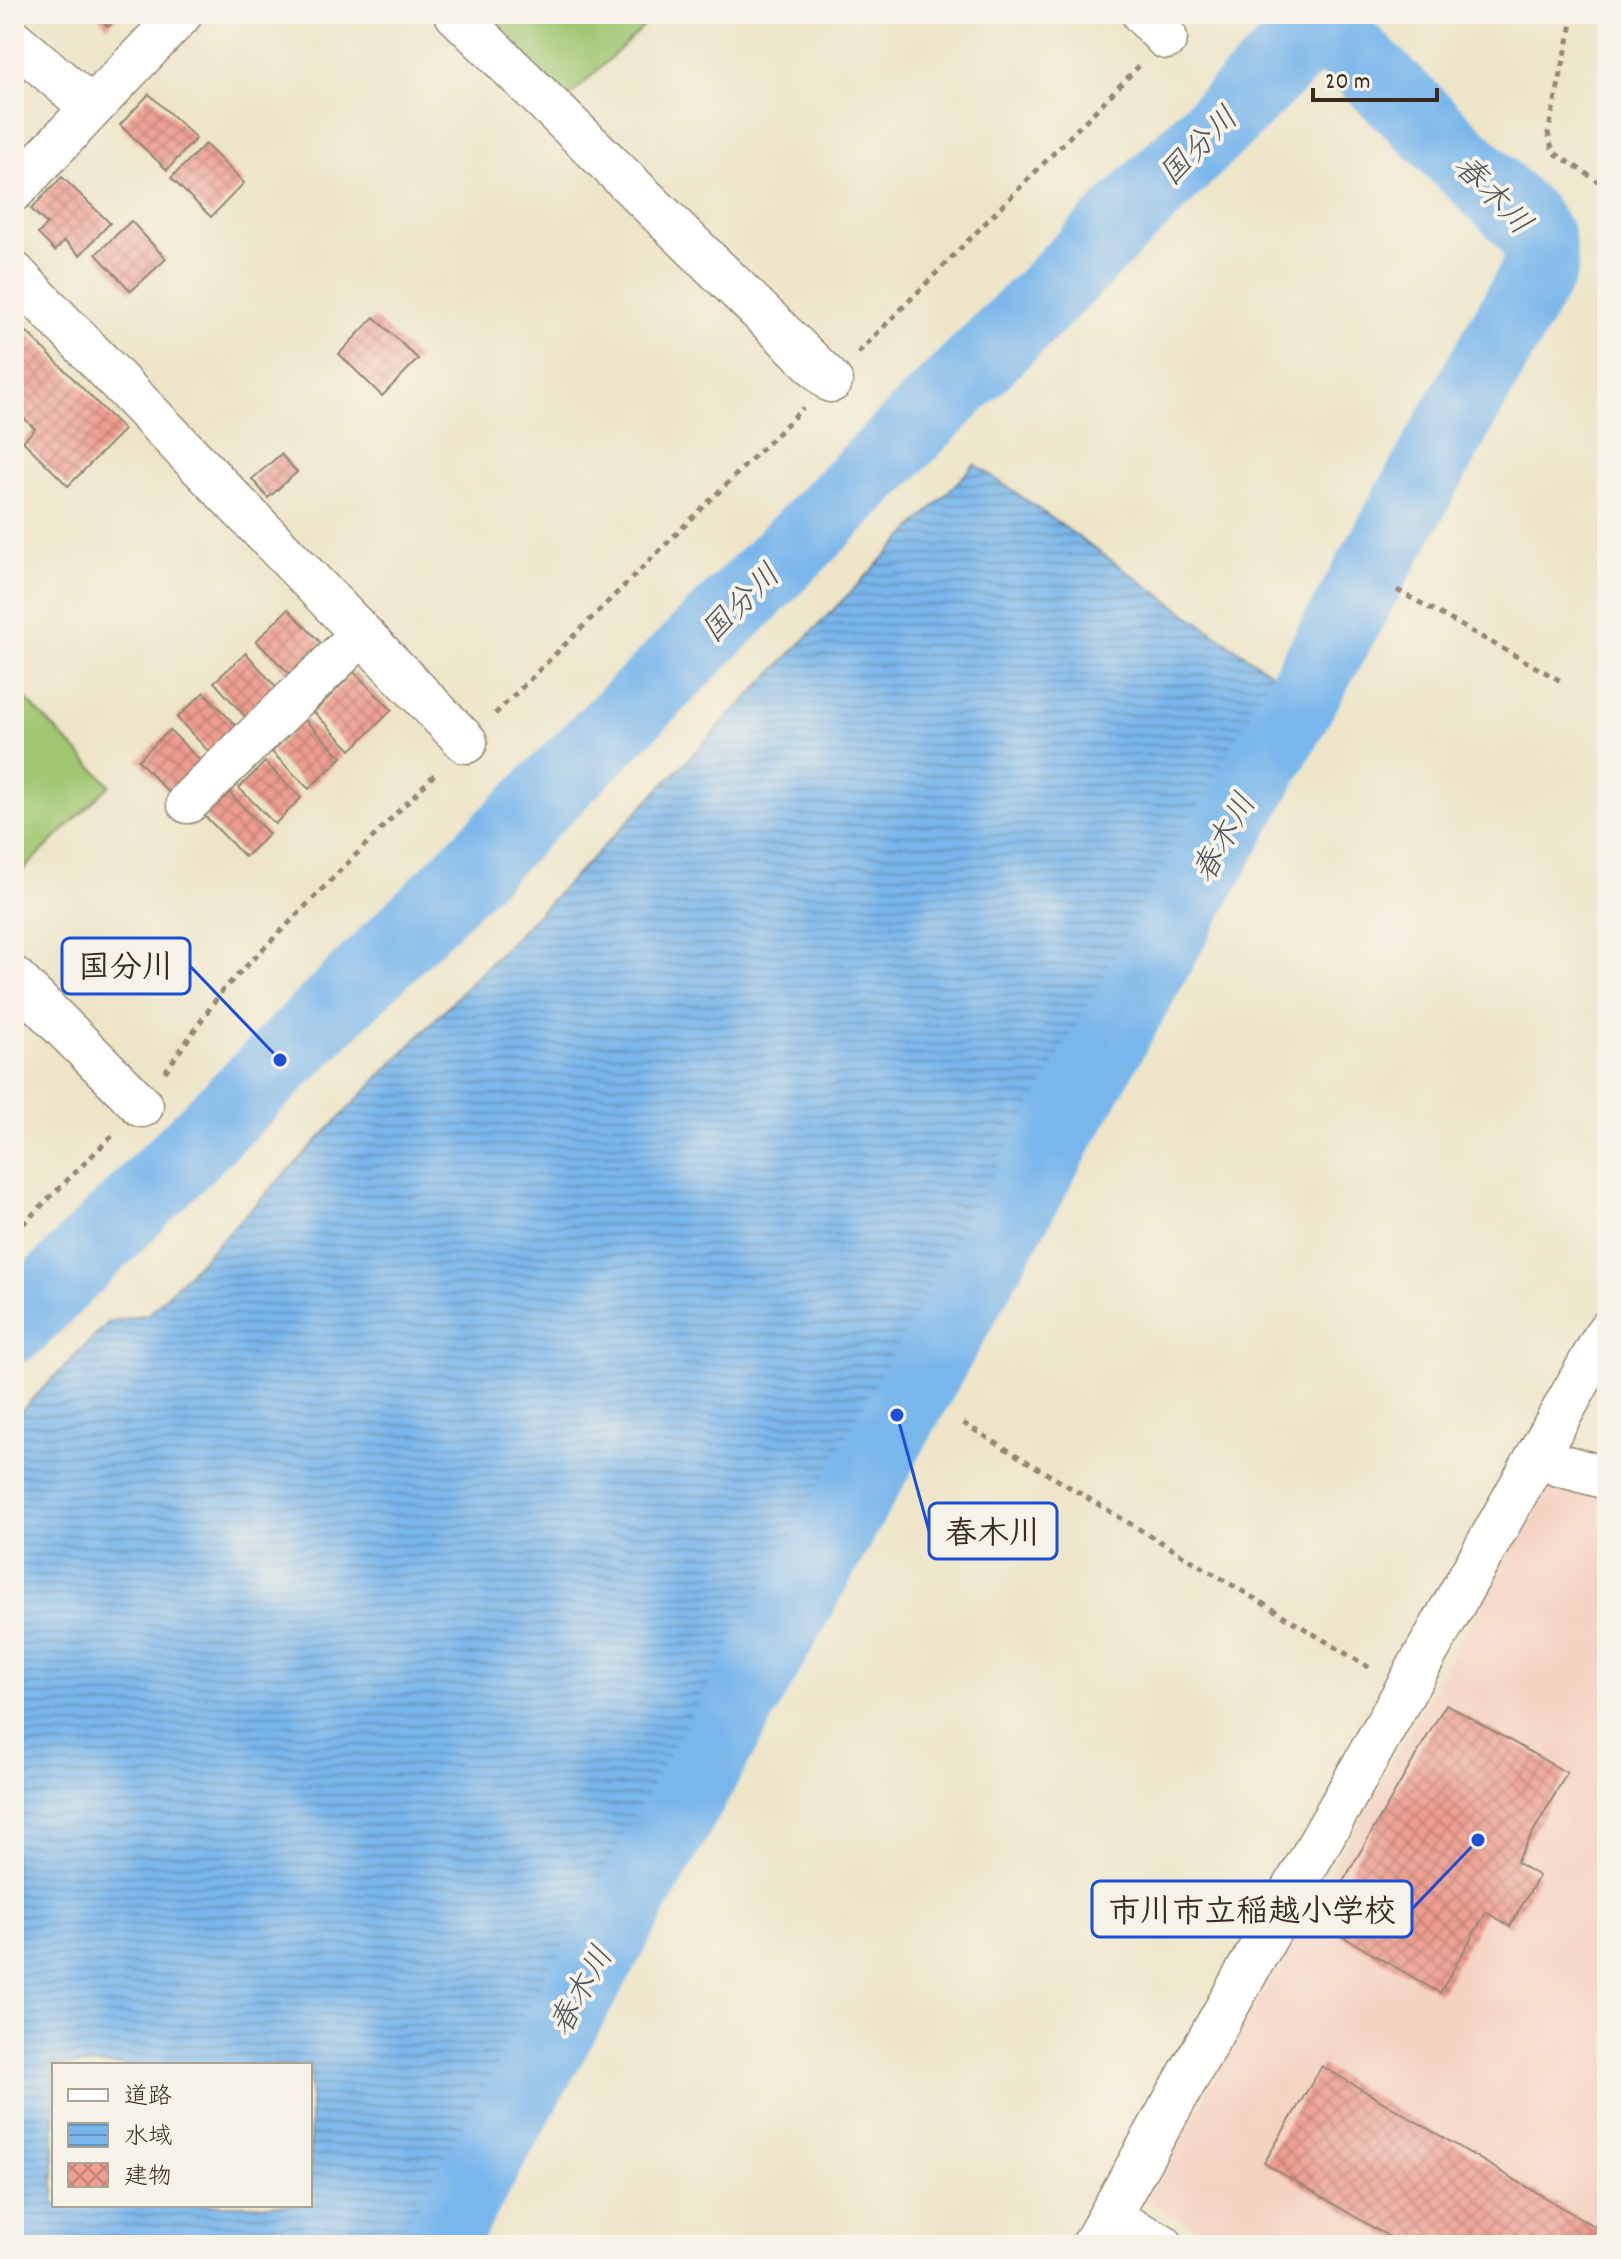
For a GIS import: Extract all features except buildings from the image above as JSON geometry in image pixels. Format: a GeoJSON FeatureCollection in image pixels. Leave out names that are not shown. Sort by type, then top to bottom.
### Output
{"type":"FeatureCollection","features":[{"type":"Feature","properties":{"kind":"street"},"geometry":{"type":"LineString","coordinates":[[14,190],[181,14]]}},
{"type":"Feature","properties":{"kind":"street"},"geometry":{"type":"LineString","coordinates":[[456,14],[831,381]]}},
{"type":"Feature","properties":{"kind":"street"},"geometry":{"type":"LineString","coordinates":[[14,41],[92,108]]}},
{"type":"Feature","properties":{"kind":"street"},"geometry":{"type":"LineString","coordinates":[[14,273],[466,742]]}},
{"type":"Feature","properties":{"kind":"street"},"geometry":{"type":"LineString","coordinates":[[188,802],[362,634]]}},
{"type":"Feature","properties":{"kind":"street"},"geometry":{"type":"LineString","coordinates":[[14,978],[142,1106]]}},
{"type":"Feature","properties":{"kind":"street"},"geometry":{"type":"LineString","coordinates":[[1162,2245],[1101,2231],[1607,1332]]}},
{"type":"Feature","properties":{"kind":"street"},"geometry":{"type":"LineString","coordinates":[[1539,1453],[1559,1465],[1607,1478]]}},
{"type":"Feature","properties":{"kind":"path"},"geometry":{"type":"LineString","coordinates":[[1574,14],[1548,133],[1553,152],[1607,187]]}},
{"type":"Feature","properties":{"kind":"path"},"geometry":{"type":"LineString","coordinates":[[14,1233],[142,1106],[222,991],[466,742],[831,381],[1154,26]]}},
{"type":"Feature","properties":{"kind":"path"},"geometry":{"type":"LineString","coordinates":[[1397,590],[1561,681]]}},
{"type":"Feature","properties":{"kind":"path"},"geometry":{"type":"LineString","coordinates":[[963,1423],[1407,1690]]}},
{"type":"Feature","properties":{"kind":"shaded area"},"geometry":{"type":"Polygon","coordinates":[[[1559,1465],[1607,1478],[1607,2245],[1227,2245],[1146,2201],[1559,1465]]]}},
{"type":"Feature","properties":{"kind":"green space"},"geometry":{"type":"Polygon","coordinates":[[[480,14],[657,14],[566,100],[480,14]]]}},
{"type":"Feature","properties":{"kind":"green space"},"geometry":{"type":"Polygon","coordinates":[[[14,687],[110,785],[14,879],[14,687]]]}},
{"type":"Feature","properties":{"kind":"water"},"geometry":{"type":"Polygon","coordinates":[[[975,464],[1279,679],[413,2245],[14,2245],[14,1418],[109,1322],[149,1314],[975,464]]]}},
{"type":"Feature","properties":{"kind":"waterway","name":"国分川"},"geometry":{"type":"LineString","coordinates":[[14,1326],[1329,14]]}},
{"type":"Feature","properties":{"kind":"waterway","name":"春木川"},"geometry":{"type":"LineString","coordinates":[[438,2245],[1541,267],[1538,240],[1525,221],[1321,23]]}},
{"type":"Feature","properties":{"kind":"place","name":"国分川"},"geometry":{"type":"Point","coordinates":[280,1060]}},
{"type":"Feature","properties":{"kind":"place","name":"春木川"},"geometry":{"type":"Point","coordinates":[897,1415]}},
{"type":"Feature","properties":{"kind":"place","name":"市川市立稲越小学校"},"geometry":{"type":"Point","coordinates":[1478,1840]}}]}
